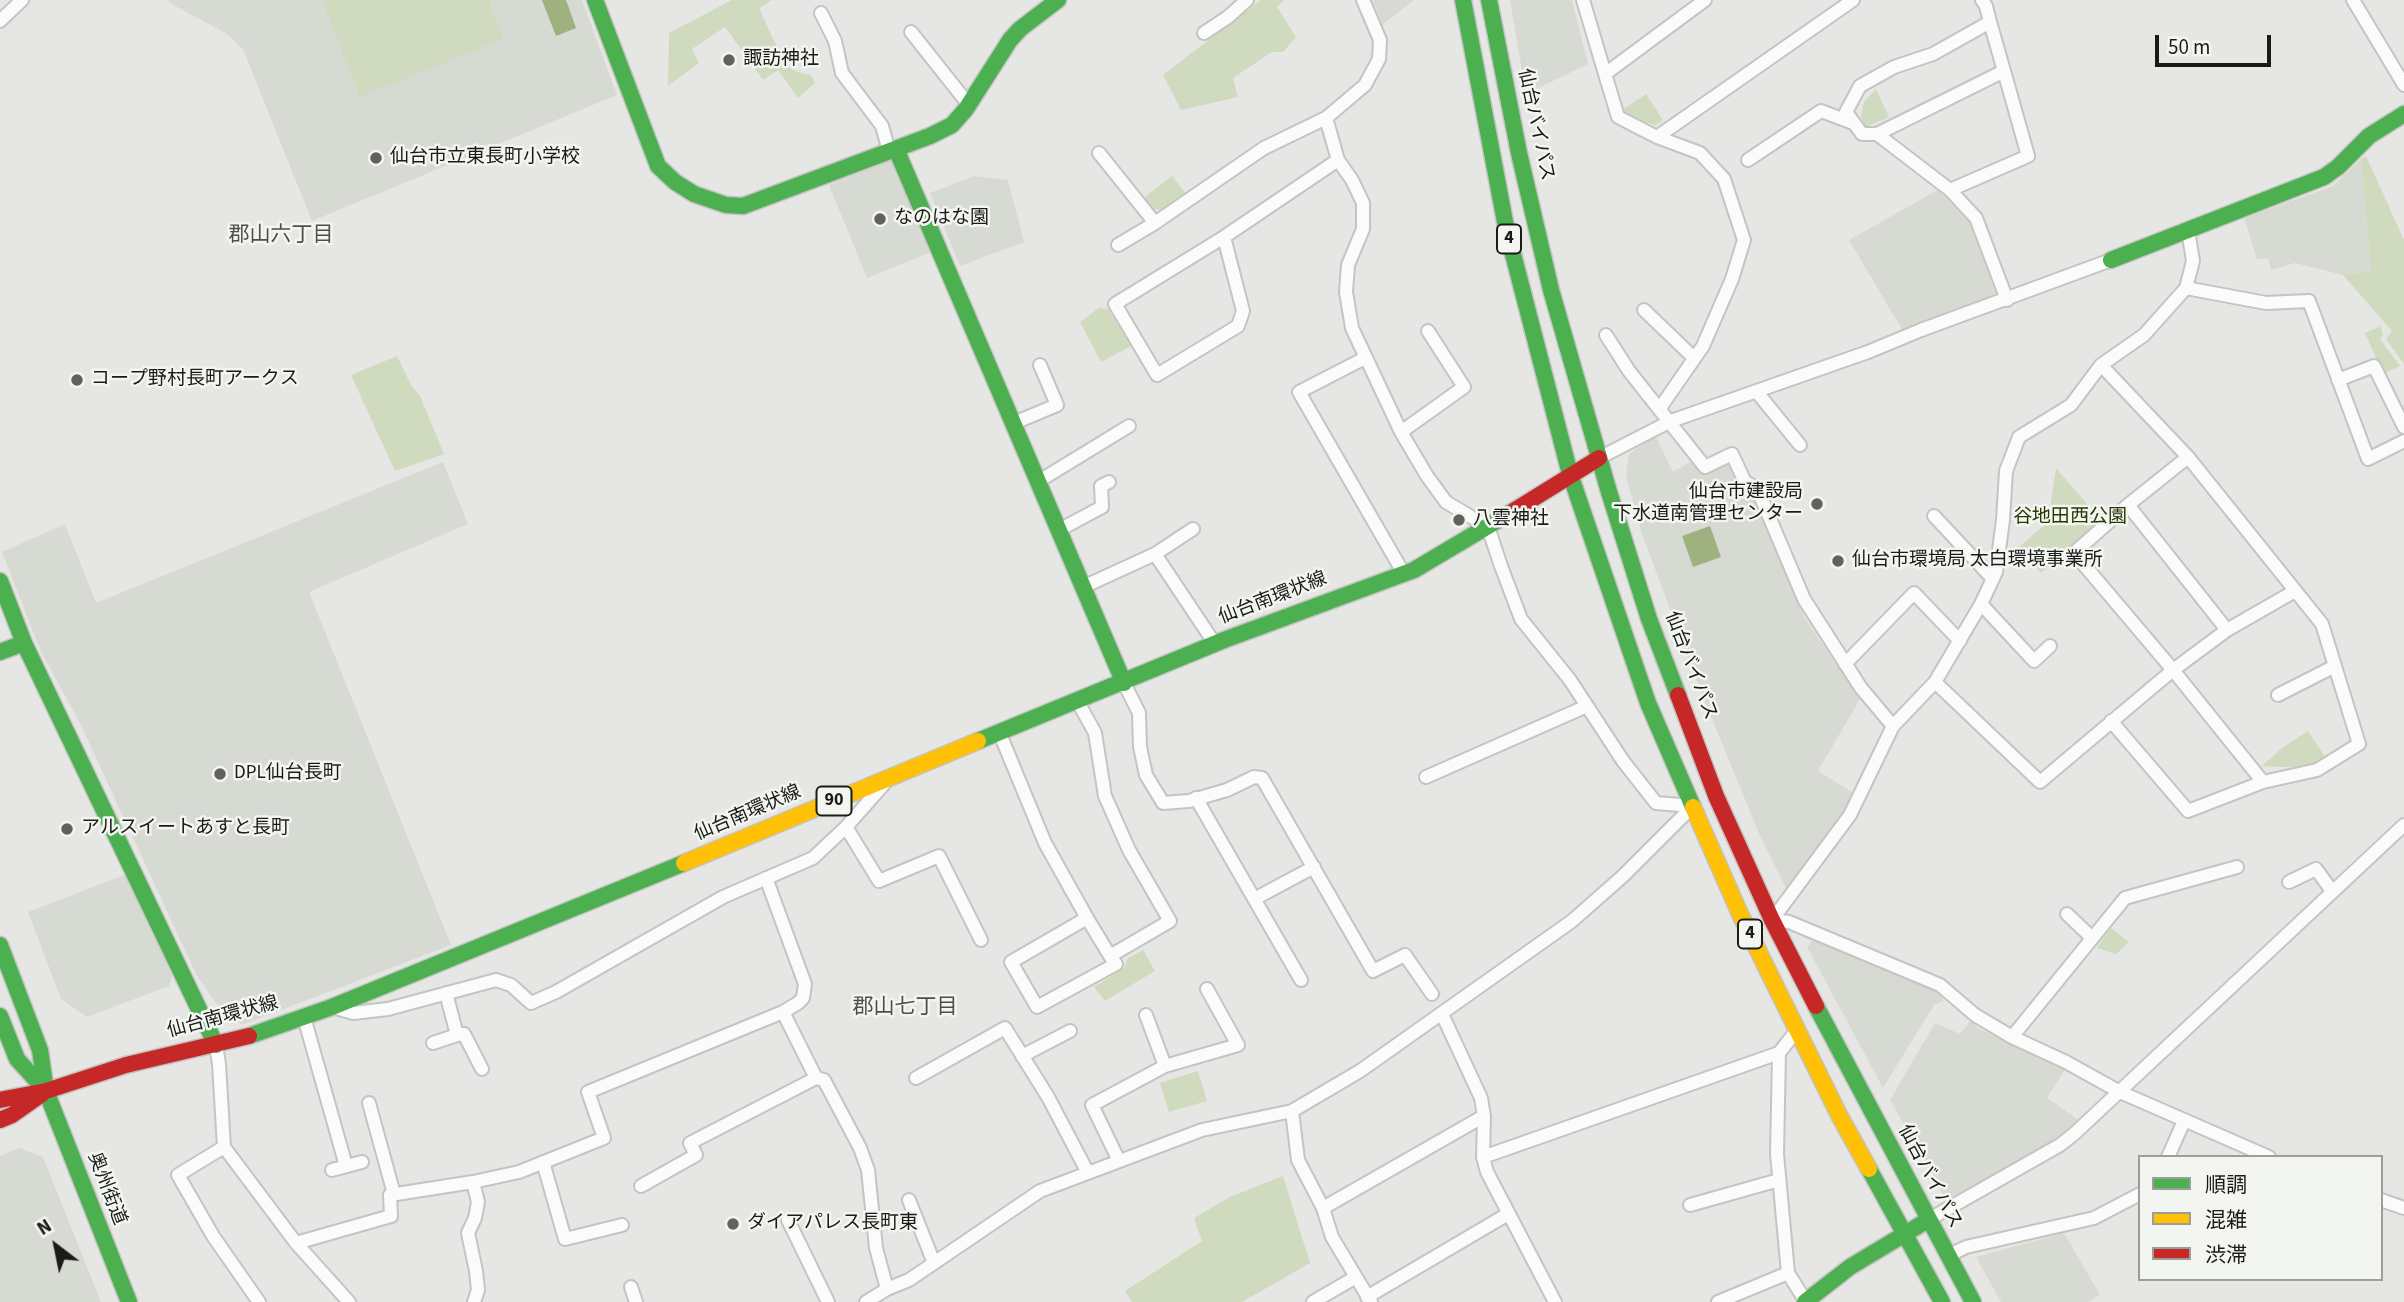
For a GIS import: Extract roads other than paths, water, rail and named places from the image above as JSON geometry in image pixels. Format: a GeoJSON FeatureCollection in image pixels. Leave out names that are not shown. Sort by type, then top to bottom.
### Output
{"type":"FeatureCollection","features":[{"type":"Feature","properties":{"kind":"main road"},"geometry":{"type":"LineString","coordinates":[[595,0],[657,166],[694,194],[726,205],[743,206],[930,136],[951,125],[970,105],[1010,40],[1058,0]]}},
{"type":"Feature","properties":{"kind":"main road","name":"4"},"geometry":{"type":"LineString","coordinates":[[1463,0],[1506,227],[1570,474],[1648,703],[1740,914],[1840,1117],[1942,1302]]}},
{"type":"Feature","properties":{"kind":"main road","name":"仙台バイパス"},"geometry":{"type":"LineString","coordinates":[[1489,0],[1519,153],[1545,266],[1599,458],[1649,619],[1716,796],[1772,920],[1973,1302]]}},
{"type":"Feature","properties":{"kind":"main road"},"geometry":{"type":"LineString","coordinates":[[2104,263],[2324,177],[2339,167],[2369,136],[2404,114]]}},
{"type":"Feature","properties":{"kind":"main road"},"geometry":{"type":"LineString","coordinates":[[893,150],[1014,423],[1124,683]]}},
{"type":"Feature","properties":{"kind":"main road","name":"仙台南環状線"},"geometry":{"type":"LineString","coordinates":[[0,1100],[46,1091],[125,1065],[244,1038],[332,1007],[1215,644],[1404,574],[1488,527],[1599,458]]}},
{"type":"Feature","properties":{"kind":"main road"},"geometry":{"type":"LineString","coordinates":[[0,582],[24,643],[216,1045]]}},
{"type":"Feature","properties":{"kind":"main road"},"geometry":{"type":"LineString","coordinates":[[0,652],[24,643]]}},
{"type":"Feature","properties":{"kind":"main road"},"geometry":{"type":"LineString","coordinates":[[0,945],[40,1050],[46,1091]]}},
{"type":"Feature","properties":{"kind":"main road"},"geometry":{"type":"LineString","coordinates":[[0,1016],[17,1059],[46,1091]]}},
{"type":"Feature","properties":{"kind":"main road","name":"仙台南環状線"},"geometry":{"type":"LineString","coordinates":[[0,1120],[12,1115],[46,1091]]}},
{"type":"Feature","properties":{"kind":"main road","name":"奥州街道"},"geometry":{"type":"LineString","coordinates":[[46,1091],[129,1302]]}},
{"type":"Feature","properties":{"kind":"main road"},"geometry":{"type":"LineString","coordinates":[[1806,1302],[1850,1267],[1928,1220]]}},
{"type":"Feature","properties":{"kind":"street"},"geometry":{"type":"LineString","coordinates":[[0,22],[22,0]]}},
{"type":"Feature","properties":{"kind":"street"},"geometry":{"type":"LineString","coordinates":[[1204,33],[1247,0]]}},
{"type":"Feature","properties":{"kind":"street"},"geometry":{"type":"LineString","coordinates":[[1118,245],[1155,223],[1264,148],[1326,118],[1365,85],[1379,59],[1380,40],[1363,0]]}},
{"type":"Feature","properties":{"kind":"street"},"geometry":{"type":"LineString","coordinates":[[1583,0],[1618,117],[1657,137],[1700,153],[1724,179],[1744,240],[1715,321],[1660,408]]}},
{"type":"Feature","properties":{"kind":"street"},"geometry":{"type":"LineString","coordinates":[[1605,74],[1705,0]]}},
{"type":"Feature","properties":{"kind":"street"},"geometry":{"type":"LineString","coordinates":[[1657,137],[1853,0]]}},
{"type":"Feature","properties":{"kind":"street"},"geometry":{"type":"LineString","coordinates":[[1950,190],[2028,156],[1982,0]]}},
{"type":"Feature","properties":{"kind":"street"},"geometry":{"type":"LineString","coordinates":[[2353,0],[2404,85]]}},
{"type":"Feature","properties":{"kind":"street"},"geometry":{"type":"LineString","coordinates":[[821,13],[835,41],[842,73],[882,125],[893,150]]}},
{"type":"Feature","properties":{"kind":"street"},"geometry":{"type":"LineString","coordinates":[[1990,22],[1933,54],[1894,68],[1860,86],[1846,112],[1862,134],[1877,134],[2004,71]]}},
{"type":"Feature","properties":{"kind":"street"},"geometry":{"type":"LineString","coordinates":[[911,32],[970,105]]}},
{"type":"Feature","properties":{"kind":"street"},"geometry":{"type":"LineString","coordinates":[[1748,160],[1821,111],[1853,123]]}},
{"type":"Feature","properties":{"kind":"street"},"geometry":{"type":"LineString","coordinates":[[1326,118],[1338,160],[1363,203],[1363,229],[1348,265],[1346,292],[1352,328],[1401,432],[1446,502],[1488,527],[1521,619],[1570,680],[1623,761],[1656,803],[1693,806]]}},
{"type":"Feature","properties":{"kind":"street"},"geometry":{"type":"LineString","coordinates":[[1877,134],[1950,190],[1976,218],[2007,300]]}},
{"type":"Feature","properties":{"kind":"street"},"geometry":{"type":"LineString","coordinates":[[1099,152],[1155,223]]}},
{"type":"Feature","properties":{"kind":"street"},"geometry":{"type":"LineString","coordinates":[[1224,237],[1243,311],[1238,326],[1157,375],[1115,304],[1224,237],[1338,160]]}},
{"type":"Feature","properties":{"kind":"street"},"geometry":{"type":"LineString","coordinates":[[2188,230],[2193,261],[2186,288],[2142,337],[2101,365],[2071,405],[2019,437],[2007,471],[1996,572],[1981,604],[1935,682],[1894,726],[1850,815],[1772,920],[1789,922],[1940,985],[1975,1015],[2012,1037],[2066,1062],[2120,1092],[2264,1155]]}},
{"type":"Feature","properties":{"kind":"street"},"geometry":{"type":"LineString","coordinates":[[1599,458],[1671,421],[1868,352],[2104,263]]}},
{"type":"Feature","properties":{"kind":"street"},"geometry":{"type":"LineString","coordinates":[[2186,288],[2266,303],[2309,301],[2368,459],[2404,441]]}},
{"type":"Feature","properties":{"kind":"street"},"geometry":{"type":"LineString","coordinates":[[1644,310],[1694,358]]}},
{"type":"Feature","properties":{"kind":"street"},"geometry":{"type":"LineString","coordinates":[[1401,432],[1464,387],[1428,331]]}},
{"type":"Feature","properties":{"kind":"street"},"geometry":{"type":"LineString","coordinates":[[1606,335],[1629,371],[1705,467],[1732,454],[1745,482],[1757,488],[1804,599],[1861,688],[1894,726]]}},
{"type":"Feature","properties":{"kind":"street"},"geometry":{"type":"LineString","coordinates":[[1365,358],[1299,392],[1404,574]]}},
{"type":"Feature","properties":{"kind":"street"},"geometry":{"type":"LineString","coordinates":[[1014,423],[1057,405],[1040,365]]}},
{"type":"Feature","properties":{"kind":"street"},"geometry":{"type":"LineString","coordinates":[[2101,365],[2188,457],[2322,624],[2359,744],[2317,770],[2263,782],[2188,811],[2111,721]]}},
{"type":"Feature","properties":{"kind":"street"},"geometry":{"type":"LineString","coordinates":[[2338,380],[2374,366],[2404,427]]}},
{"type":"Feature","properties":{"kind":"street"},"geometry":{"type":"LineString","coordinates":[[1756,391],[1800,445]]}},
{"type":"Feature","properties":{"kind":"street"},"geometry":{"type":"LineString","coordinates":[[1039,481],[1129,426]]}},
{"type":"Feature","properties":{"kind":"street"},"geometry":{"type":"LineString","coordinates":[[2188,457],[2074,553],[2263,782]]}},
{"type":"Feature","properties":{"kind":"street"},"geometry":{"type":"LineString","coordinates":[[1059,530],[1102,507],[1101,486],[1109,482]]}},
{"type":"Feature","properties":{"kind":"street"},"geometry":{"type":"LineString","coordinates":[[2128,505],[2227,631]]}},
{"type":"Feature","properties":{"kind":"street"},"geometry":{"type":"LineString","coordinates":[[1934,516],[1993,579]]}},
{"type":"Feature","properties":{"kind":"street"},"geometry":{"type":"LineString","coordinates":[[1083,587],[1155,554],[1193,529]]}},
{"type":"Feature","properties":{"kind":"street"},"geometry":{"type":"LineString","coordinates":[[1155,554],[1215,644]]}},
{"type":"Feature","properties":{"kind":"street"},"geometry":{"type":"LineString","coordinates":[[1935,682],[2040,782],[2173,670],[2227,631],[2295,591]]}},
{"type":"Feature","properties":{"kind":"street"},"geometry":{"type":"LineString","coordinates":[[1845,664],[1914,593],[1960,641]]}},
{"type":"Feature","properties":{"kind":"street"},"geometry":{"type":"LineString","coordinates":[[1981,604],[2034,661],[2050,646]]}},
{"type":"Feature","properties":{"kind":"street"},"geometry":{"type":"LineString","coordinates":[[2278,695],[2335,666]]}},
{"type":"Feature","properties":{"kind":"street"},"geometry":{"type":"LineString","coordinates":[[1124,683],[1139,713],[1140,747],[1146,775],[1163,803],[1196,799],[1227,790],[1254,777],[1262,778],[1373,971],[1405,955],[1432,994]]}},
{"type":"Feature","properties":{"kind":"street"},"geometry":{"type":"LineString","coordinates":[[1078,702],[1095,733],[1105,796],[1129,850],[1170,921],[1110,956]]}},
{"type":"Feature","properties":{"kind":"street"},"geometry":{"type":"LineString","coordinates":[[1426,777],[1587,706]]}},
{"type":"Feature","properties":{"kind":"street"},"geometry":{"type":"LineString","coordinates":[[1000,733],[1045,843],[1116,964],[1037,1007],[1011,962],[1087,918]]}},
{"type":"Feature","properties":{"kind":"street"},"geometry":{"type":"LineString","coordinates":[[332,1007],[353,1013],[388,1009],[496,980],[511,985],[531,1003],[556,992],[723,897],[814,858],[846,827],[889,778]]}},
{"type":"Feature","properties":{"kind":"street"},"geometry":{"type":"LineString","coordinates":[[1196,799],[1301,980]]}},
{"type":"Feature","properties":{"kind":"street"},"geometry":{"type":"LineString","coordinates":[[866,1302],[909,1280],[1040,1191],[1202,1130],[1292,1111],[1360,1072],[1572,921],[1623,876],[1693,806]]}},
{"type":"Feature","properties":{"kind":"street"},"geometry":{"type":"LineString","coordinates":[[1928,1220],[2060,1144],[2120,1092],[2404,825]]}},
{"type":"Feature","properties":{"kind":"street"},"geometry":{"type":"LineString","coordinates":[[846,827],[879,881],[939,856],[981,940]]}},
{"type":"Feature","properties":{"kind":"street"},"geometry":{"type":"LineString","coordinates":[[1254,899],[1314,867]]}},
{"type":"Feature","properties":{"kind":"street"},"geometry":{"type":"LineString","coordinates":[[2012,1037],[2126,898],[2237,867]]}},
{"type":"Feature","properties":{"kind":"street"},"geometry":{"type":"LineString","coordinates":[[2289,882],[2316,869],[2332,891]]}},
{"type":"Feature","properties":{"kind":"street"},"geometry":{"type":"LineString","coordinates":[[296,1243],[391,1216],[390,1195],[519,1172],[604,1138],[588,1093],[793,1007],[803,998],[805,984],[766,878]]}},
{"type":"Feature","properties":{"kind":"street"},"geometry":{"type":"LineString","coordinates":[[2067,914],[2092,938]]}},
{"type":"Feature","properties":{"kind":"street"},"geometry":{"type":"LineString","coordinates":[[1119,1161],[1092,1104],[1165,1066],[1238,1045],[1207,989]]}},
{"type":"Feature","properties":{"kind":"street"},"geometry":{"type":"LineString","coordinates":[[446,993],[457,1035]]}},
{"type":"Feature","properties":{"kind":"street"},"geometry":{"type":"LineString","coordinates":[[783,1012],[816,1078]]}},
{"type":"Feature","properties":{"kind":"street"},"geometry":{"type":"LineString","coordinates":[[1442,1014],[1481,1098],[1484,1116],[1483,1157],[1488,1171],[1555,1302]]}},
{"type":"Feature","properties":{"kind":"street"},"geometry":{"type":"LineString","coordinates":[[1146,1015],[1165,1066]]}},
{"type":"Feature","properties":{"kind":"street"},"geometry":{"type":"LineString","coordinates":[[304,1017],[346,1166]]}},
{"type":"Feature","properties":{"kind":"street"},"geometry":{"type":"LineString","coordinates":[[916,1078],[1005,1028],[1048,1097],[1088,1173]]}},
{"type":"Feature","properties":{"kind":"street"},"geometry":{"type":"LineString","coordinates":[[1483,1157],[1779,1053],[1797,1030]]}},
{"type":"Feature","properties":{"kind":"street"},"geometry":{"type":"LineString","coordinates":[[1022,1056],[1070,1031]]}},
{"type":"Feature","properties":{"kind":"street"},"geometry":{"type":"LineString","coordinates":[[433,1043],[464,1034],[482,1069]]}},
{"type":"Feature","properties":{"kind":"street"},"geometry":{"type":"LineString","coordinates":[[216,1045],[224,1147],[296,1243],[349,1302]]}},
{"type":"Feature","properties":{"kind":"street"},"geometry":{"type":"LineString","coordinates":[[1779,1053],[1777,1154],[1788,1273],[1806,1302]]}},
{"type":"Feature","properties":{"kind":"street"},"geometry":{"type":"LineString","coordinates":[[641,1186],[696,1155],[690,1143],[816,1078],[824,1080],[848,1124],[868,1170],[876,1248],[887,1289]]}},
{"type":"Feature","properties":{"kind":"street"},"geometry":{"type":"LineString","coordinates":[[369,1103],[394,1194]]}},
{"type":"Feature","properties":{"kind":"street"},"geometry":{"type":"LineString","coordinates":[[1292,1111],[1298,1160],[1323,1208],[1332,1237],[1369,1299],[1508,1214]]}},
{"type":"Feature","properties":{"kind":"street"},"geometry":{"type":"LineString","coordinates":[[1323,1208],[1484,1116]]}},
{"type":"Feature","properties":{"kind":"street"},"geometry":{"type":"LineString","coordinates":[[2169,1155],[2184,1121]]}},
{"type":"Feature","properties":{"kind":"street"},"geometry":{"type":"LineString","coordinates":[[224,1147],[178,1175],[213,1236],[259,1302]]}},
{"type":"Feature","properties":{"kind":"street"},"geometry":{"type":"LineString","coordinates":[[332,1170],[362,1162]]}},
{"type":"Feature","properties":{"kind":"street"},"geometry":{"type":"LineString","coordinates":[[543,1162],[565,1239],[622,1225]]}},
{"type":"Feature","properties":{"kind":"street"},"geometry":{"type":"LineString","coordinates":[[1690,1205],[1779,1180]]}},
{"type":"Feature","properties":{"kind":"street"},"geometry":{"type":"LineString","coordinates":[[473,1182],[478,1202],[468,1233],[478,1290],[474,1302]]}},
{"type":"Feature","properties":{"kind":"street"},"geometry":{"type":"LineString","coordinates":[[1948,1256],[1966,1247],[2094,1219],[2138,1195]]}},
{"type":"Feature","properties":{"kind":"street"},"geometry":{"type":"LineString","coordinates":[[909,1200],[934,1263]]}},
{"type":"Feature","properties":{"kind":"street"},"geometry":{"type":"LineString","coordinates":[[2383,1201],[2404,1208]]}},
{"type":"Feature","properties":{"kind":"street"},"geometry":{"type":"LineString","coordinates":[[788,1220],[828,1302]]}},
{"type":"Feature","properties":{"kind":"street"},"geometry":{"type":"LineString","coordinates":[[1718,1302],[1788,1273]]}},
{"type":"Feature","properties":{"kind":"street"},"geometry":{"type":"LineString","coordinates":[[1313,1302],[1356,1277]]}},
{"type":"Feature","properties":{"kind":"street"},"geometry":{"type":"LineString","coordinates":[[631,1287],[636,1302]]}},
{"type":"Feature","properties":{"kind":"place","name":"諏訪神社"},"geometry":{"type":"Point","coordinates":[729,60]}},
{"type":"Feature","properties":{"kind":"place","name":"仙台市立東長町小学校"},"geometry":{"type":"Point","coordinates":[376,158]}},
{"type":"Feature","properties":{"kind":"place","name":"なのはな園"},"geometry":{"type":"Point","coordinates":[880,219]}},
{"type":"Feature","properties":{"kind":"place","name":"コープ野村長町アークス"},"geometry":{"type":"Point","coordinates":[77,380]}},
{"type":"Feature","properties":{"kind":"place","name":"仙台市建設局 下水道南管理センター"},"geometry":{"type":"Point","coordinates":[1817,504]}},
{"type":"Feature","properties":{"kind":"place","name":"八雲神社"},"geometry":{"type":"Point","coordinates":[1459,520]}},
{"type":"Feature","properties":{"kind":"place","name":"仙台市環境局 太白環境事業所"},"geometry":{"type":"Point","coordinates":[1838,561]}},
{"type":"Feature","properties":{"kind":"place","name":"DPL仙台長町"},"geometry":{"type":"Point","coordinates":[220,774]}},
{"type":"Feature","properties":{"kind":"place","name":"アルスイートあすと長町"},"geometry":{"type":"Point","coordinates":[67,829]}},
{"type":"Feature","properties":{"kind":"place","name":"ダイアパレス長町東"},"geometry":{"type":"Point","coordinates":[733,1224]}},
{"type":"Feature","properties":{"kind":"district","name":"郡山六丁目"},"geometry":{"type":"Point","coordinates":[281,236]}},
{"type":"Feature","properties":{"kind":"district","name":"郡山七丁目"},"geometry":{"type":"Point","coordinates":[905,1008]}},
{"type":"Feature","properties":{"kind":"park label","name":"谷地田西公園"},"geometry":{"type":"Point","coordinates":[2070,518]}}]}
